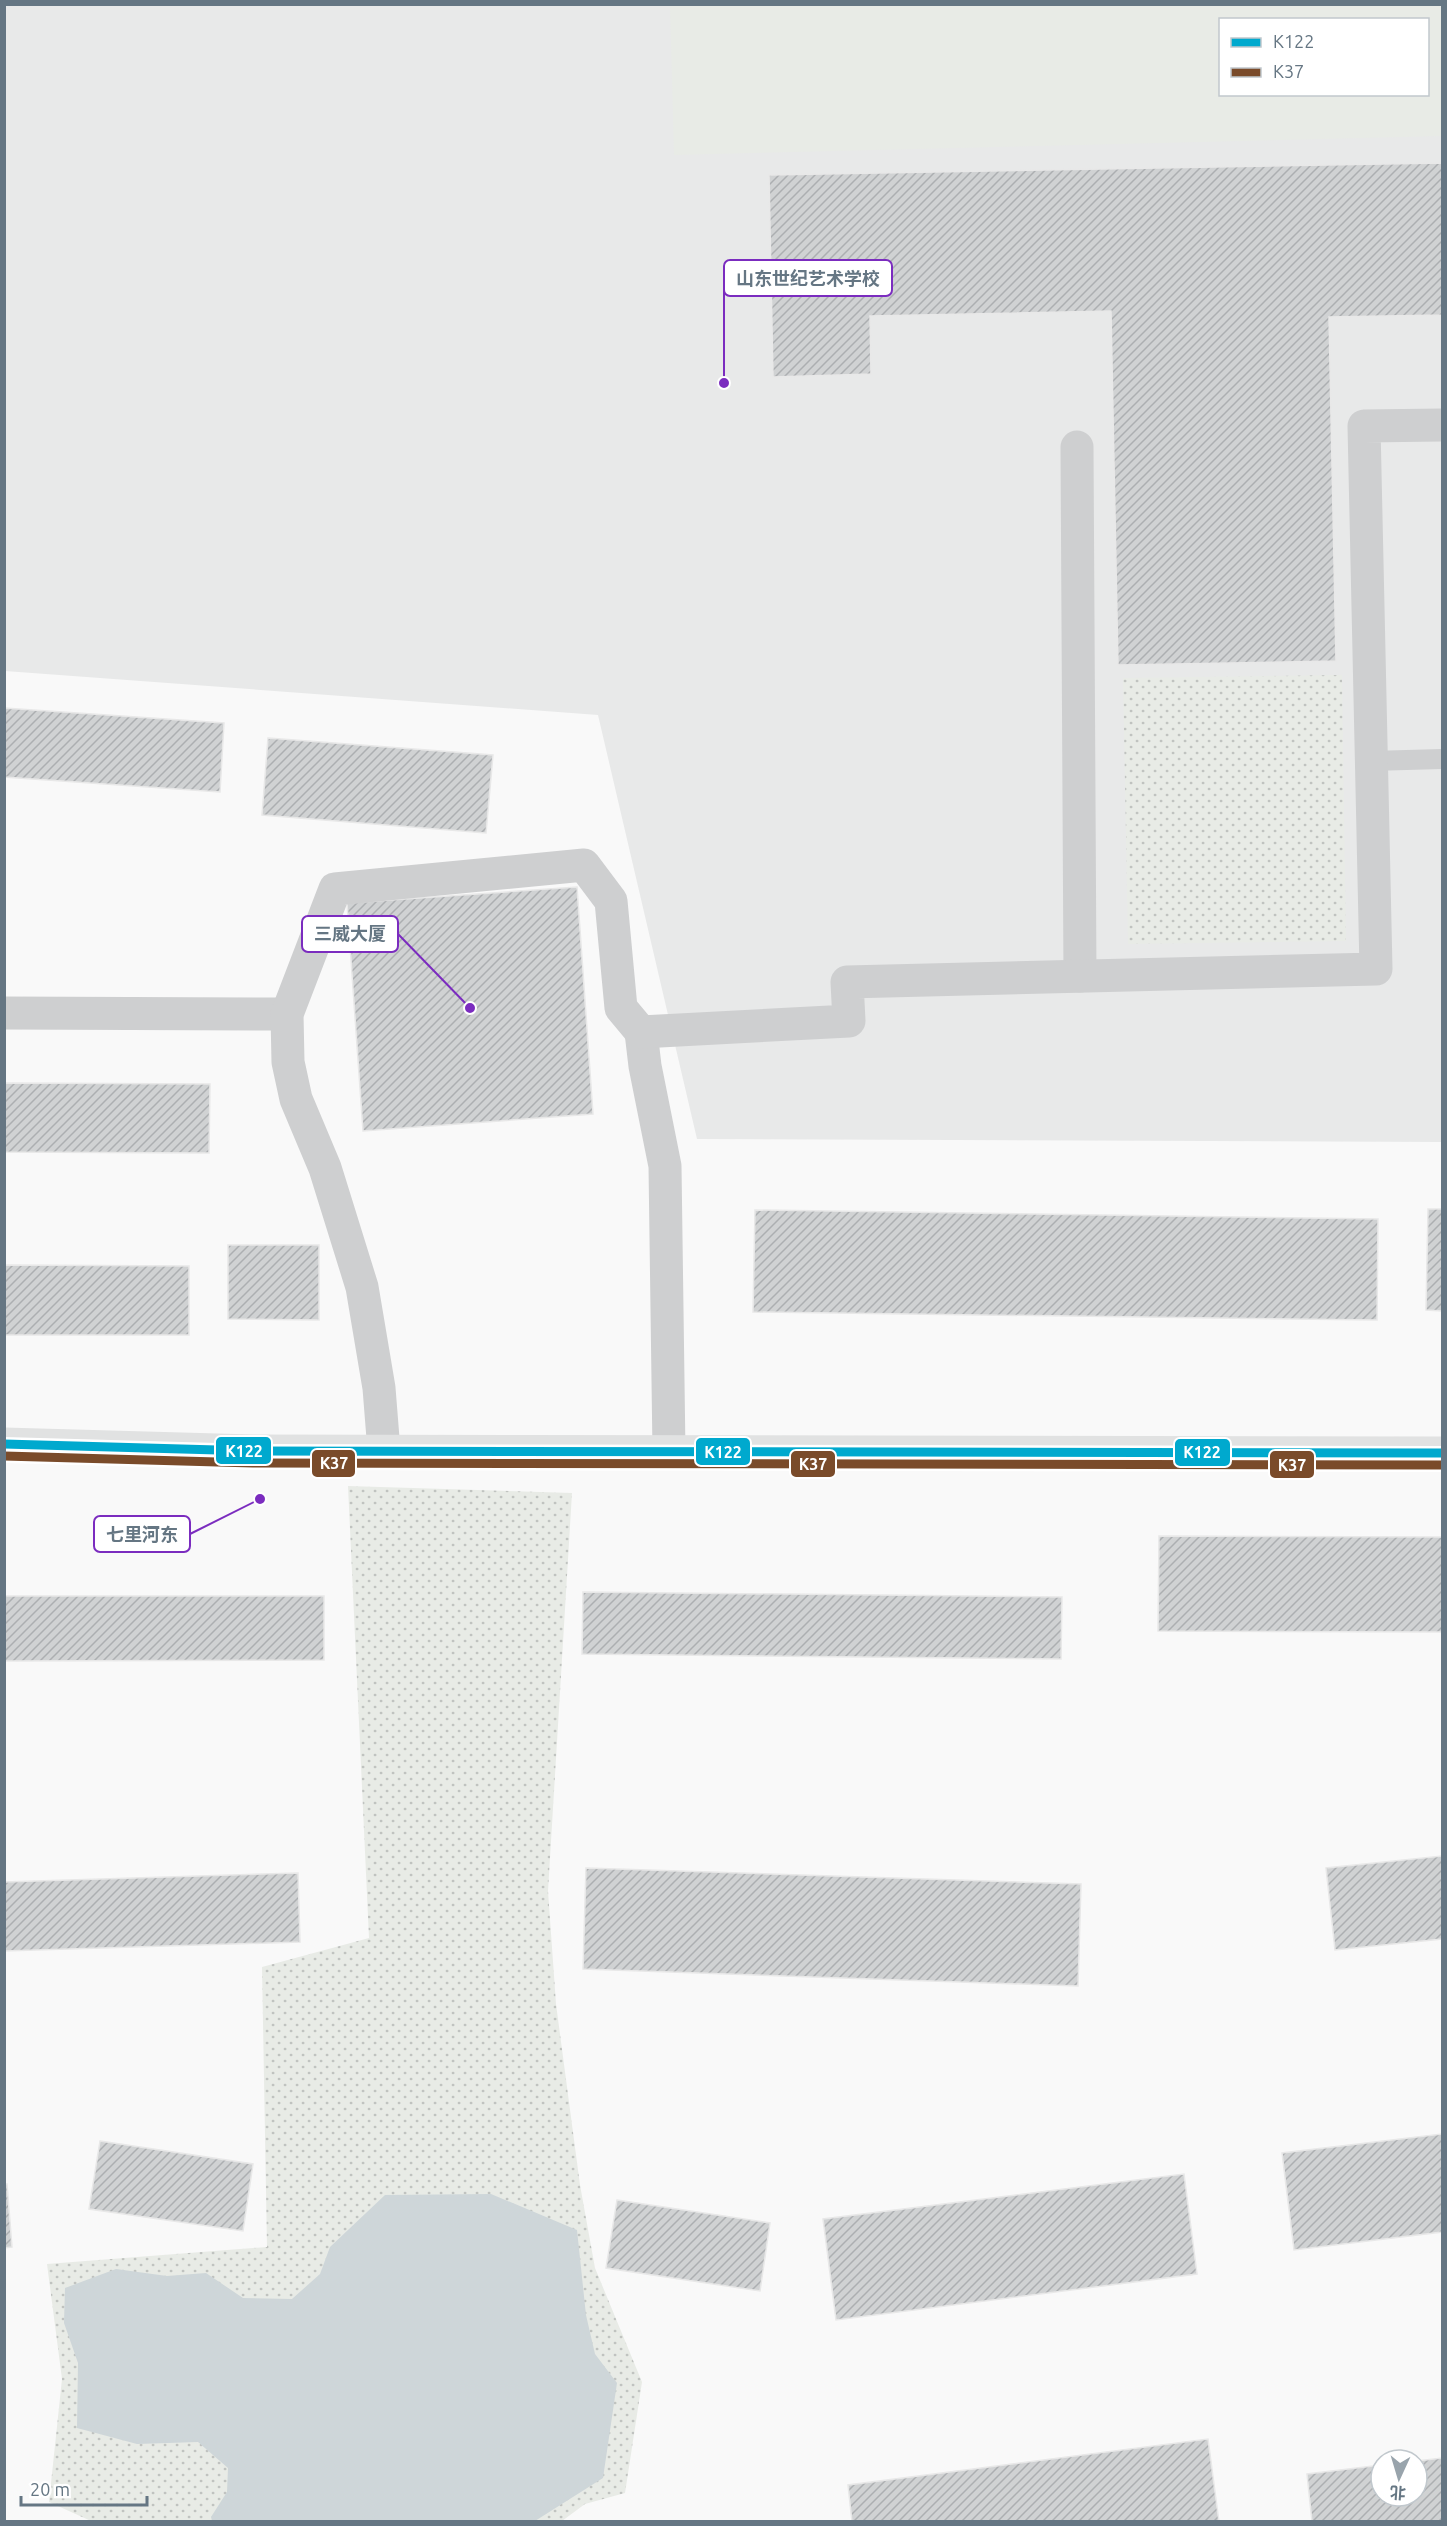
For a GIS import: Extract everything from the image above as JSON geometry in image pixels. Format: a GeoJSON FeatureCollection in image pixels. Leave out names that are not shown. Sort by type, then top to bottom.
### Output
{"type":"FeatureCollection","features":[{"type":"Feature","properties":{"kind":"main road"},"geometry":{"type":"LineString","coordinates":[[4,1444],[253,1452],[1443,1454]]}},
{"type":"Feature","properties":{"kind":"street"},"geometry":{"type":"LineString","coordinates":[[641,1032],[849,1021],[847,982],[1376,969],[1364,426],[1443,425]]}},
{"type":"Feature","properties":{"kind":"street"},"geometry":{"type":"LineString","coordinates":[[1077,447],[1080,976]]}},
{"type":"Feature","properties":{"kind":"street"},"geometry":{"type":"LineString","coordinates":[[384,1451],[380,1389],[362,1287],[325,1168],[296,1099],[288,1062],[286,1014],[335,889],[584,865],[611,901],[621,1008],[641,1032],[645,1066],[665,1166],[669,1452]]}},
{"type":"Feature","properties":{"kind":"street"},"geometry":{"type":"LineString","coordinates":[[4,1012],[286,1014]]}},
{"type":"Feature","properties":{"kind":"lane"},"geometry":{"type":"LineString","coordinates":[[1371,761],[1443,759]]}},
{"type":"Feature","properties":{"kind":"shaded area"},"geometry":{"type":"Polygon","coordinates":[[[4,5],[1442,5],[1442,1142],[697,1139],[598,715],[5,671],[4,5]]]}},
{"type":"Feature","properties":{"kind":"shaded area"},"geometry":{"type":"Polygon","coordinates":[[[670,5],[1442,5],[1442,136],[674,155],[670,5]]]}},
{"type":"Feature","properties":{"kind":"shaded area"},"geometry":{"type":"Polygon","coordinates":[[[1342,675],[1346,941],[1128,944],[1123,678],[1342,675]]]}},
{"type":"Feature","properties":{"kind":"shaded area"},"geometry":{"type":"Polygon","coordinates":[[[348,1486],[572,1493],[548,1891],[556,2004],[580,2185],[595,2268],[642,2382],[625,2493],[585,2504],[562,2521],[91,2521],[49,2502],[62,2379],[47,2264],[267,2247],[262,1967],[369,1938],[348,1486]]]}},
{"type":"Feature","properties":{"kind":"shaded area"},"geometry":{"type":"Polygon","coordinates":[[[491,2194],[577,2230],[586,2315],[595,2354],[617,2383],[603,2478],[535,2521],[212,2521],[211,2517],[227,2492],[228,2468],[198,2442],[137,2444],[77,2428],[78,2363],[64,2323],[65,2288],[116,2269],[167,2276],[206,2273],[243,2298],[292,2299],[320,2274],[330,2247],[385,2195],[491,2194]]]}},
{"type":"Feature","properties":{"kind":"building"},"geometry":{"type":"Polygon","coordinates":[[[1442,163],[1442,315],[1329,317],[1336,661],[1118,665],[1111,311],[870,316],[871,374],[773,377],[769,175],[1442,163]]]}},
{"type":"Feature","properties":{"kind":"building"},"geometry":{"type":"Polygon","coordinates":[[[4,708],[224,723],[220,792],[4,777],[4,708]]]}},
{"type":"Feature","properties":{"kind":"building"},"geometry":{"type":"Polygon","coordinates":[[[268,738],[493,755],[486,833],[262,815],[268,738]]]}},
{"type":"Feature","properties":{"kind":"building"},"geometry":{"type":"Polygon","coordinates":[[[577,887],[593,1114],[363,1131],[347,903],[577,887]]]}},
{"type":"Feature","properties":{"kind":"building"},"geometry":{"type":"Polygon","coordinates":[[[4,1083],[210,1084],[209,1153],[4,1152],[4,1083]]]}},
{"type":"Feature","properties":{"kind":"building"},"geometry":{"type":"Polygon","coordinates":[[[1428,1209],[1442,1209],[1442,1311],[1426,1310],[1428,1209]]]}},
{"type":"Feature","properties":{"kind":"building"},"geometry":{"type":"Polygon","coordinates":[[[755,1210],[1378,1219],[1377,1320],[753,1312],[755,1210]]]}},
{"type":"Feature","properties":{"kind":"building"},"geometry":{"type":"Polygon","coordinates":[[[228,1245],[319,1245],[319,1320],[228,1319],[228,1245]]]}},
{"type":"Feature","properties":{"kind":"building"},"geometry":{"type":"Polygon","coordinates":[[[4,1265],[189,1266],[189,1335],[4,1335],[4,1265]]]}},
{"type":"Feature","properties":{"kind":"building"},"geometry":{"type":"Polygon","coordinates":[[[1159,1536],[1442,1537],[1442,1632],[1158,1631],[1159,1536]]]}},
{"type":"Feature","properties":{"kind":"building"},"geometry":{"type":"Polygon","coordinates":[[[583,1592],[1062,1597],[1061,1659],[582,1654],[583,1592]]]}},
{"type":"Feature","properties":{"kind":"building"},"geometry":{"type":"Polygon","coordinates":[[[4,1596],[324,1596],[324,1660],[4,1661],[4,1596]]]}},
{"type":"Feature","properties":{"kind":"building"},"geometry":{"type":"Polygon","coordinates":[[[1442,1856],[1442,1939],[1335,1950],[1326,1868],[1442,1856]]]}},
{"type":"Feature","properties":{"kind":"building"},"geometry":{"type":"Polygon","coordinates":[[[586,1868],[1081,1884],[1078,1986],[583,1969],[586,1868]]]}},
{"type":"Feature","properties":{"kind":"building"},"geometry":{"type":"Polygon","coordinates":[[[298,1873],[300,1942],[4,1951],[4,1882],[298,1873]]]}},
{"type":"Feature","properties":{"kind":"building"},"geometry":{"type":"Polygon","coordinates":[[[1442,2134],[1442,2232],[1294,2250],[1282,2153],[1442,2134]]]}},
{"type":"Feature","properties":{"kind":"building"},"geometry":{"type":"Polygon","coordinates":[[[100,2141],[253,2164],[243,2231],[89,2209],[100,2141]]]}},
{"type":"Feature","properties":{"kind":"building"},"geometry":{"type":"Polygon","coordinates":[[[1184,2174],[1197,2274],[836,2320],[823,2219],[1184,2174]]]}},
{"type":"Feature","properties":{"kind":"building"},"geometry":{"type":"Polygon","coordinates":[[[4,2184],[7,2184],[12,2247],[4,2248],[4,2184]]]}},
{"type":"Feature","properties":{"kind":"building"},"geometry":{"type":"Polygon","coordinates":[[[617,2200],[770,2223],[760,2291],[606,2268],[617,2200]]]}},
{"type":"Feature","properties":{"kind":"building"},"geometry":{"type":"Polygon","coordinates":[[[1208,2439],[1219,2522],[852,2522],[848,2485],[1208,2439]]]}},
{"type":"Feature","properties":{"kind":"building"},"geometry":{"type":"Polygon","coordinates":[[[1442,2458],[1442,2522],[1312,2522],[1307,2474],[1369,2466],[1369,2508],[1429,2508],[1429,2460],[1442,2458]]]}},
{"type":"Feature","properties":{"kind":"transit line","name":"K122"},"geometry":{"type":"LineString","coordinates":[[4,1444],[253,1451],[1442,1453]]}},
{"type":"Feature","properties":{"kind":"transit line","name":"K37"},"geometry":{"type":"LineString","coordinates":[[4,1456],[253,1463],[1442,1465]]}},
{"type":"Feature","properties":{"kind":"place","name":"山东世纪艺术学校"},"geometry":{"type":"Point","coordinates":[724,383]}},
{"type":"Feature","properties":{"kind":"place","name":"三威大厦"},"geometry":{"type":"Point","coordinates":[470,1008]}},
{"type":"Feature","properties":{"kind":"place","name":"七里河东"},"geometry":{"type":"Point","coordinates":[260,1499]}}]}
